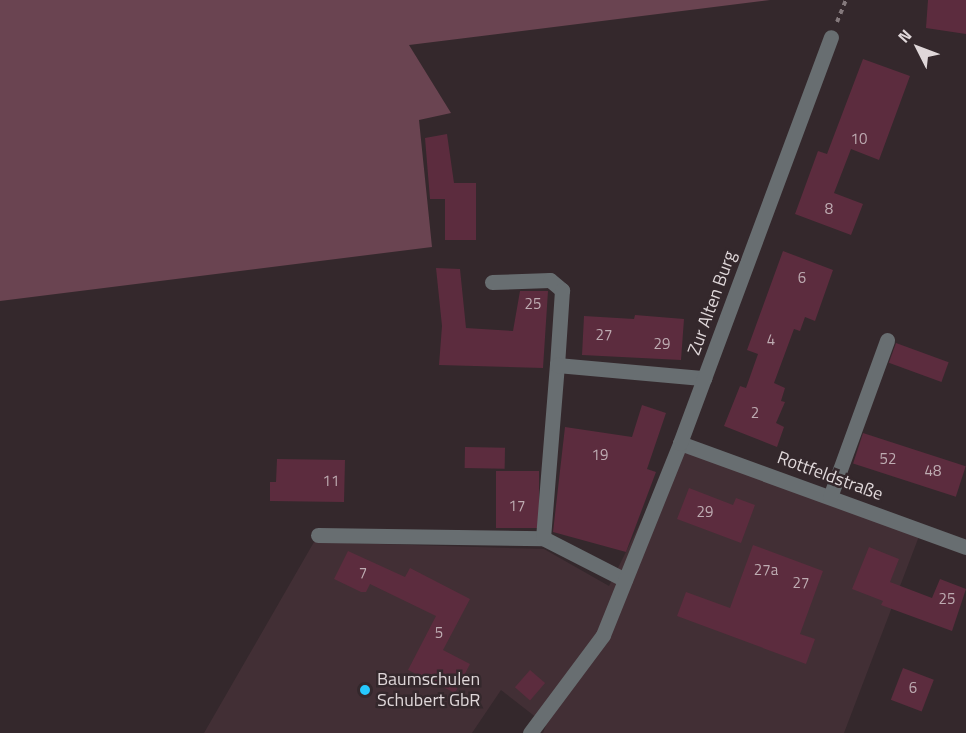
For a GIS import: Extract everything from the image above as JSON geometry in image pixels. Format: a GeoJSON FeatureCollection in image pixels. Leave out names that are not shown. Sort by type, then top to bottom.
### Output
{"type":"FeatureCollection","features":[{"type":"Feature","properties":{"kind":"street","name":"Zur Alten Burg"},"geometry":{"type":"LineString","coordinates":[[530,733],[603,635],[680,443],[831,37]]}},
{"type":"Feature","properties":{"kind":"street"},"geometry":{"type":"LineString","coordinates":[[492,282],[550,280],[562,290],[543,538]]}},
{"type":"Feature","properties":{"kind":"street"},"geometry":{"type":"LineString","coordinates":[[830,497],[887,340]]}},
{"type":"Feature","properties":{"kind":"street"},"geometry":{"type":"LineString","coordinates":[[557,365],[704,378]]}},
{"type":"Feature","properties":{"kind":"street","name":"Rottfeldstraße"},"geometry":{"type":"LineString","coordinates":[[680,443],[966,547]]}},
{"type":"Feature","properties":{"kind":"street"},"geometry":{"type":"LineString","coordinates":[[318,535],[543,538],[625,580]]}},
{"type":"Feature","properties":{"kind":"shaded area"},"geometry":{"type":"Polygon","coordinates":[[[0,0],[770,0],[409,45],[451,113],[419,120],[432,247],[0,301],[0,0]]]}},
{"type":"Feature","properties":{"kind":"shaded area"},"geometry":{"type":"Polygon","coordinates":[[[680,443],[921,531],[844,733],[543,733],[546,725],[501,690],[472,733],[204,733],[314,542],[544,549],[609,586],[680,443]]]}},
{"type":"Feature","properties":{"kind":"building"},"geometry":{"type":"Polygon","coordinates":[[[928,0],[966,0],[966,34],[926,28],[928,0]]]}},
{"type":"Feature","properties":{"kind":"building"},"geometry":{"type":"Polygon","coordinates":[[[863,59],[910,76],[879,160],[851,149],[834,193],[863,204],[851,235],[795,214],[818,151],[827,154],[863,59]]]}},
{"type":"Feature","properties":{"kind":"building"},"geometry":{"type":"Polygon","coordinates":[[[447,134],[454,183],[476,183],[476,240],[445,240],[445,199],[430,199],[425,138],[447,134]]]}},
{"type":"Feature","properties":{"kind":"building"},"geometry":{"type":"Polygon","coordinates":[[[783,251],[833,270],[815,321],[805,317],[800,331],[794,329],[774,383],[785,388],[781,401],[785,402],[776,423],[784,427],[777,447],[724,426],[740,386],[746,388],[758,354],[747,350],[783,251]]]}},
{"type":"Feature","properties":{"kind":"building"},"geometry":{"type":"Polygon","coordinates":[[[436,268],[460,269],[466,328],[513,331],[520,291],[548,291],[543,368],[439,365],[442,326],[436,268]]]}},
{"type":"Feature","properties":{"kind":"building"},"geometry":{"type":"Polygon","coordinates":[[[635,315],[684,319],[681,360],[582,355],[584,316],[634,319],[635,315]]]}},
{"type":"Feature","properties":{"kind":"building"},"geometry":{"type":"Polygon","coordinates":[[[896,343],[949,362],[941,382],[889,363],[896,343]]]}},
{"type":"Feature","properties":{"kind":"building"},"geometry":{"type":"Polygon","coordinates":[[[642,405],[666,413],[647,469],[656,472],[626,552],[553,532],[565,427],[632,437],[642,405]]]}},
{"type":"Feature","properties":{"kind":"building"},"geometry":{"type":"Polygon","coordinates":[[[863,433],[966,466],[956,497],[853,463],[863,433]]]}},
{"type":"Feature","properties":{"kind":"building"},"geometry":{"type":"Polygon","coordinates":[[[465,447],[505,448],[505,469],[465,468],[465,447]]]}},
{"type":"Feature","properties":{"kind":"building"},"geometry":{"type":"Polygon","coordinates":[[[277,459],[345,460],[344,502],[270,501],[270,482],[276,482],[277,459]]]}},
{"type":"Feature","properties":{"kind":"building"},"geometry":{"type":"Polygon","coordinates":[[[496,471],[539,471],[539,528],[496,528],[496,471]]]}},
{"type":"Feature","properties":{"kind":"building"},"geometry":{"type":"Polygon","coordinates":[[[689,488],[733,505],[736,498],[755,505],[741,543],[677,519],[689,488]]]}},
{"type":"Feature","properties":{"kind":"building"},"geometry":{"type":"Polygon","coordinates":[[[753,545],[823,571],[800,634],[815,639],[806,664],[677,616],[686,592],[730,608],[753,545]]]}},
{"type":"Feature","properties":{"kind":"building"},"geometry":{"type":"Polygon","coordinates":[[[869,547],[899,559],[890,582],[932,598],[940,579],[966,589],[952,631],[881,605],[883,601],[852,589],[869,547]]]}},
{"type":"Feature","properties":{"kind":"building"},"geometry":{"type":"Polygon","coordinates":[[[348,551],[405,577],[410,568],[470,599],[443,650],[470,664],[455,693],[408,670],[436,616],[370,584],[366,592],[361,592],[334,579],[348,551]]]}},
{"type":"Feature","properties":{"kind":"building"},"geometry":{"type":"Polygon","coordinates":[[[903,668],[934,680],[922,712],[891,700],[903,668]]]}},
{"type":"Feature","properties":{"kind":"building"},"geometry":{"type":"Polygon","coordinates":[[[530,670],[545,683],[530,700],[515,687],[530,670]]]}},
{"type":"Feature","properties":{"kind":"place","name":"Baumschulen Schubert GbR"},"geometry":{"type":"Point","coordinates":[365,690]}}]}
